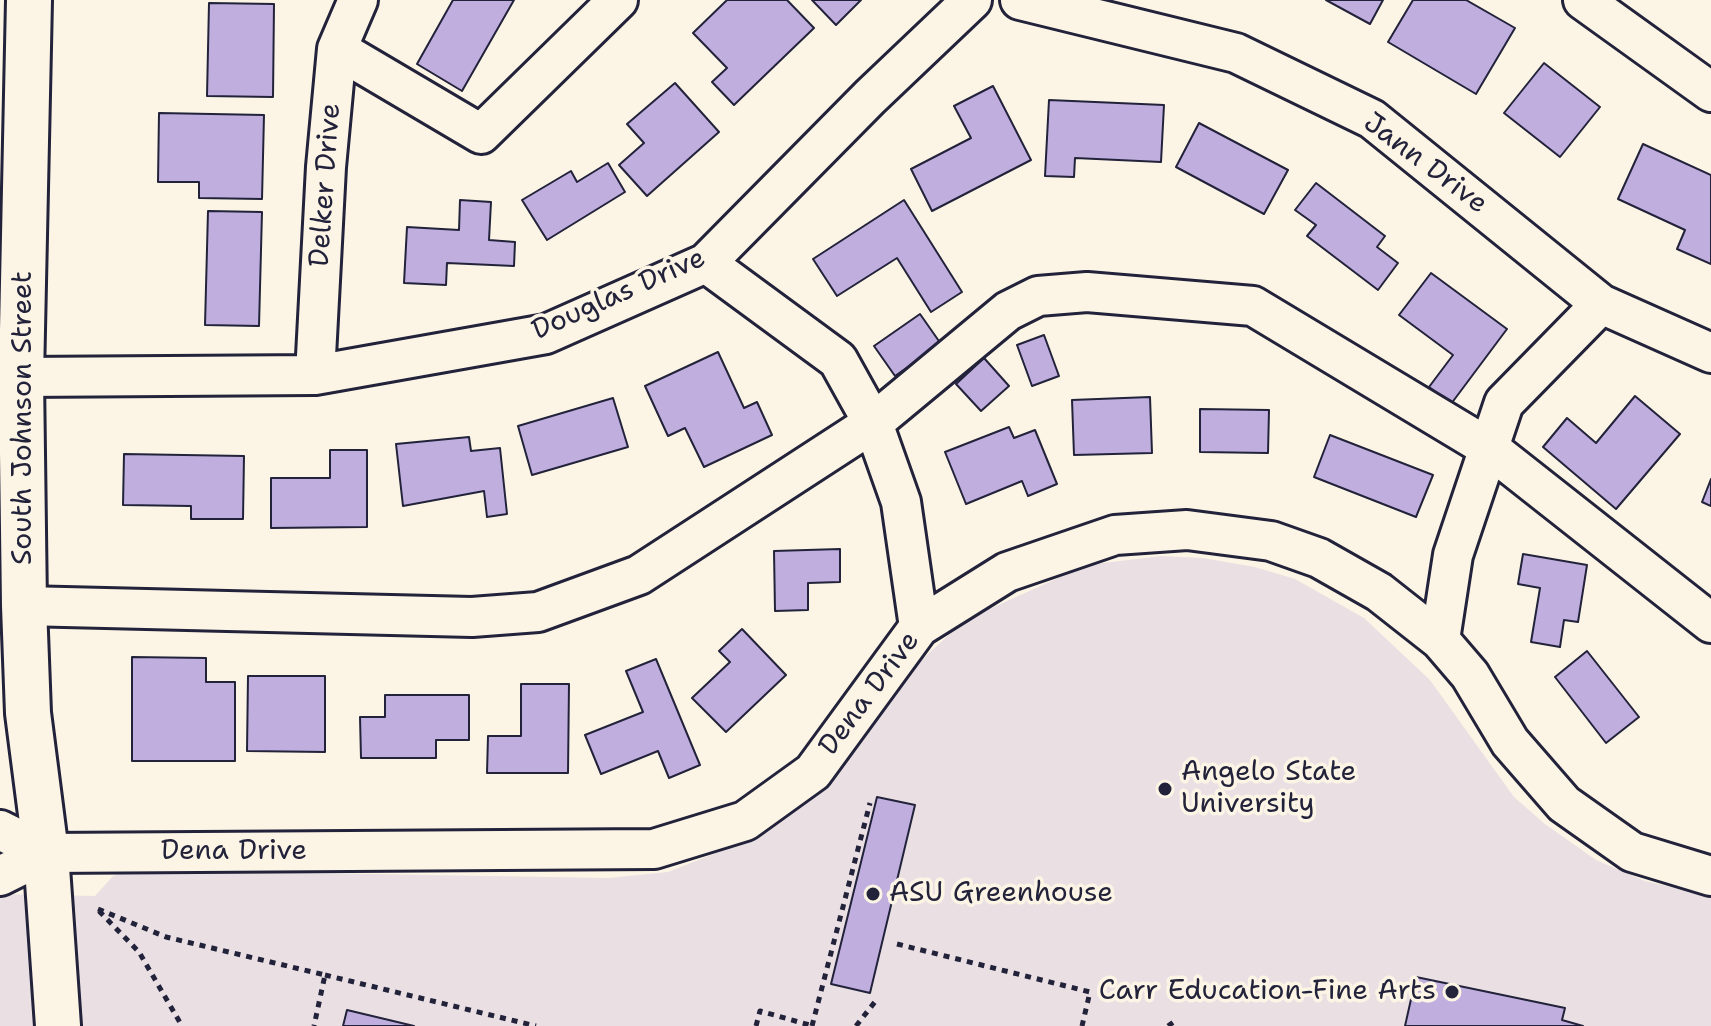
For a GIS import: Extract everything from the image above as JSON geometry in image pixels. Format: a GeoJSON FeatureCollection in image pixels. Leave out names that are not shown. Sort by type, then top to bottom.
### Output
{"type":"FeatureCollection","features":[{"type":"Feature","properties":{"kind":"main road","name":"South Johnson Street"},"geometry":{"type":"LineString","coordinates":[[29,0],[21,377],[12,559],[24,606],[28,713],[46,853],[58,1026]]}},
{"type":"Feature","properties":{"kind":"street","name":"Delker Drive"},"geometry":{"type":"LineString","coordinates":[[315,375],[326,167],[337,49],[358,0]]}},
{"type":"Feature","properties":{"kind":"street"},"geometry":{"type":"LineString","coordinates":[[337,49],[481,134],[618,0]]}},
{"type":"Feature","properties":{"kind":"street","name":"Douglas Drive"},"geometry":{"type":"LineString","coordinates":[[21,377],[315,375],[546,334],[706,263],[870,97],[972,0]]}},
{"type":"Feature","properties":{"kind":"street","name":"Jann Drive"},"geometry":{"type":"LineString","coordinates":[[1020,0],[1236,53],[1372,119],[1601,304],[1711,353]]}},
{"type":"Feature","properties":{"kind":"street"},"geometry":{"type":"LineString","coordinates":[[1583,0],[1711,92]]}},
{"type":"Feature","properties":{"kind":"street"},"geometry":{"type":"LineString","coordinates":[[706,263],[838,360],[873,423],[901,502],[919,627]]}},
{"type":"Feature","properties":{"kind":"street"},"geometry":{"type":"LineString","coordinates":[[24,606],[472,617],[538,612],[639,575],[873,423],[1008,311],[1038,296],[1087,292],[1253,306],[1489,448],[1711,623]]}},
{"type":"Feature","properties":{"kind":"street"},"geometry":{"type":"LineString","coordinates":[[1440,640],[1453,555],[1504,403],[1601,304]]}},
{"type":"Feature","properties":{"kind":"street","name":"Dena Drive"},"geometry":{"type":"LineString","coordinates":[[0,876],[46,853],[654,849],[745,821],[813,772],[919,627],[1007,572],[1115,535],[1187,530],[1271,541],[1319,558],[1379,592],[1440,640],[1470,675],[1510,742],[1564,804],[1632,852],[1711,876]]}},
{"type":"Feature","properties":{"kind":"street","name":"Dena Drive"},"geometry":{"type":"LineString","coordinates":[[0,830],[46,853]]}},
{"type":"Feature","properties":{"kind":"path"},"geometry":{"type":"LineString","coordinates":[[756,1026],[760,1011],[813,1026],[870,803]]}},
{"type":"Feature","properties":{"kind":"path"},"geometry":{"type":"LineString","coordinates":[[182,1026],[139,952],[98,909],[166,937],[536,1026]]}},
{"type":"Feature","properties":{"kind":"path"},"geometry":{"type":"LineString","coordinates":[[897,944],[1090,992],[1082,1026]]}},
{"type":"Feature","properties":{"kind":"path"},"geometry":{"type":"LineString","coordinates":[[314,1026],[325,975]]}},
{"type":"Feature","properties":{"kind":"path"},"geometry":{"type":"LineString","coordinates":[[856,1026],[878,998]]}},
{"type":"Feature","properties":{"kind":"path"},"geometry":{"type":"LineString","coordinates":[[1168,1026],[1175,1021]]}},
{"type":"Feature","properties":{"kind":"shaded area","name":"Angelo State University"},"geometry":{"type":"Polygon","coordinates":[[[1161,556],[1203,558],[1255,567],[1295,579],[1364,618],[1430,680],[1514,797],[1545,824],[1596,860],[1645,881],[1711,896],[1711,1026],[0,1026],[0,894],[95,896],[113,876],[132,870],[609,878],[668,872],[754,838],[831,781],[903,677],[965,620],[1087,565],[1161,556]]]}},
{"type":"Feature","properties":{"kind":"building"},"geometry":{"type":"Polygon","coordinates":[[[453,0],[514,0],[462,91],[417,64],[453,0]]]}},
{"type":"Feature","properties":{"kind":"building"},"geometry":{"type":"Polygon","coordinates":[[[727,0],[787,0],[814,28],[734,105],[712,82],[727,68],[693,33],[727,0]]]}},
{"type":"Feature","properties":{"kind":"building"},"geometry":{"type":"Polygon","coordinates":[[[812,0],[861,0],[836,25],[812,0]]]}},
{"type":"Feature","properties":{"kind":"building"},"geometry":{"type":"Polygon","coordinates":[[[1326,0],[1383,0],[1370,24],[1326,0]]]}},
{"type":"Feature","properties":{"kind":"building"},"geometry":{"type":"Polygon","coordinates":[[[1413,0],[1466,0],[1515,28],[1476,94],[1388,42],[1413,0]]]}},
{"type":"Feature","properties":{"kind":"building"},"geometry":{"type":"Polygon","coordinates":[[[209,3],[274,4],[273,97],[207,96],[209,3]]]}},
{"type":"Feature","properties":{"kind":"building"},"geometry":{"type":"Polygon","coordinates":[[[1544,63],[1600,107],[1560,157],[1504,113],[1544,63]]]}},
{"type":"Feature","properties":{"kind":"building"},"geometry":{"type":"Polygon","coordinates":[[[675,83],[719,132],[647,196],[619,165],[644,143],[627,124],[675,83]]]}},
{"type":"Feature","properties":{"kind":"building"},"geometry":{"type":"Polygon","coordinates":[[[993,86],[1031,160],[932,211],[911,169],[971,138],[954,106],[993,86]]]}},
{"type":"Feature","properties":{"kind":"building"},"geometry":{"type":"Polygon","coordinates":[[[1049,100],[1164,105],[1161,162],[1075,158],[1074,177],[1045,176],[1049,100]]]}},
{"type":"Feature","properties":{"kind":"building"},"geometry":{"type":"Polygon","coordinates":[[[159,113],[264,115],[262,199],[199,198],[199,182],[158,182],[159,113]]]}},
{"type":"Feature","properties":{"kind":"building"},"geometry":{"type":"Polygon","coordinates":[[[1199,123],[1288,170],[1264,214],[1176,167],[1199,123]]]}},
{"type":"Feature","properties":{"kind":"building"},"geometry":{"type":"Polygon","coordinates":[[[1643,144],[1711,175],[1711,264],[1677,249],[1685,230],[1618,199],[1643,144]]]}},
{"type":"Feature","properties":{"kind":"building"},"geometry":{"type":"Polygon","coordinates":[[[608,163],[625,192],[547,240],[522,200],[571,171],[577,182],[608,163]]]}},
{"type":"Feature","properties":{"kind":"building"},"geometry":{"type":"Polygon","coordinates":[[[1316,183],[1385,236],[1377,247],[1398,263],[1378,290],[1307,236],[1316,225],[1295,210],[1316,183]]]}},
{"type":"Feature","properties":{"kind":"building"},"geometry":{"type":"Polygon","coordinates":[[[460,200],[491,202],[489,240],[515,242],[514,266],[447,263],[446,285],[404,283],[407,227],[459,230],[460,200]]]}},
{"type":"Feature","properties":{"kind":"building"},"geometry":{"type":"Polygon","coordinates":[[[904,200],[962,292],[931,312],[897,258],[837,296],[813,259],[904,200]]]}},
{"type":"Feature","properties":{"kind":"building"},"geometry":{"type":"Polygon","coordinates":[[[208,211],[262,212],[259,326],[205,325],[208,211]]]}},
{"type":"Feature","properties":{"kind":"building"},"geometry":{"type":"Polygon","coordinates":[[[1431,273],[1507,329],[1451,404],[1429,387],[1453,355],[1399,315],[1431,273]]]}},
{"type":"Feature","properties":{"kind":"building"},"geometry":{"type":"Polygon","coordinates":[[[920,314],[941,344],[895,376],[874,346],[920,314]]]}},
{"type":"Feature","properties":{"kind":"building"},"geometry":{"type":"Polygon","coordinates":[[[1044,335],[1059,376],[1032,386],[1017,345],[1044,335]]]}},
{"type":"Feature","properties":{"kind":"building"},"geometry":{"type":"Polygon","coordinates":[[[718,352],[744,408],[757,402],[772,435],[704,467],[685,428],[668,436],[645,386],[718,352]]]}},
{"type":"Feature","properties":{"kind":"building"},"geometry":{"type":"Polygon","coordinates":[[[984,358],[1009,386],[981,411],[956,384],[984,358]]]}},
{"type":"Feature","properties":{"kind":"building"},"geometry":{"type":"Polygon","coordinates":[[[1635,396],[1680,434],[1616,509],[1543,447],[1567,418],[1596,443],[1635,396]]]}},
{"type":"Feature","properties":{"kind":"building"},"geometry":{"type":"Polygon","coordinates":[[[1150,397],[1152,453],[1074,455],[1072,400],[1150,397]]]}},
{"type":"Feature","properties":{"kind":"building"},"geometry":{"type":"Polygon","coordinates":[[[613,398],[628,447],[532,475],[518,426],[613,398]]]}},
{"type":"Feature","properties":{"kind":"building"},"geometry":{"type":"Polygon","coordinates":[[[1200,409],[1269,410],[1268,453],[1200,452],[1200,409]]]}},
{"type":"Feature","properties":{"kind":"building"},"geometry":{"type":"Polygon","coordinates":[[[1009,427],[1014,438],[1035,430],[1057,484],[1028,496],[1022,481],[966,504],[945,452],[1009,427]]]}},
{"type":"Feature","properties":{"kind":"building"},"geometry":{"type":"Polygon","coordinates":[[[1330,435],[1433,475],[1416,517],[1314,477],[1330,435]]]}},
{"type":"Feature","properties":{"kind":"building"},"geometry":{"type":"Polygon","coordinates":[[[469,437],[471,451],[500,448],[507,514],[487,517],[484,491],[403,506],[396,444],[469,437]]]}},
{"type":"Feature","properties":{"kind":"building"},"geometry":{"type":"Polygon","coordinates":[[[330,450],[367,450],[367,527],[271,528],[271,478],[330,478],[330,450]]]}},
{"type":"Feature","properties":{"kind":"building"},"geometry":{"type":"Polygon","coordinates":[[[124,454],[244,456],[243,519],[191,519],[191,506],[123,505],[124,454]]]}},
{"type":"Feature","properties":{"kind":"building"},"geometry":{"type":"Polygon","coordinates":[[[1711,479],[1711,506],[1702,502],[1711,479]]]}},
{"type":"Feature","properties":{"kind":"building"},"geometry":{"type":"Polygon","coordinates":[[[840,549],[840,582],[808,583],[808,610],[775,611],[774,551],[840,549]]]}},
{"type":"Feature","properties":{"kind":"building"},"geometry":{"type":"Polygon","coordinates":[[[1523,554],[1587,565],[1578,622],[1564,620],[1560,647],[1531,642],[1540,588],[1518,584],[1523,554]]]}},
{"type":"Feature","properties":{"kind":"building"},"geometry":{"type":"Polygon","coordinates":[[[742,629],[786,675],[726,732],[692,698],[730,662],[719,651],[742,629]]]}},
{"type":"Feature","properties":{"kind":"building"},"geometry":{"type":"Polygon","coordinates":[[[1587,651],[1639,717],[1606,743],[1555,677],[1587,651]]]}},
{"type":"Feature","properties":{"kind":"building"},"geometry":{"type":"Polygon","coordinates":[[[132,657],[206,658],[206,682],[235,682],[235,761],[132,761],[132,657]]]}},
{"type":"Feature","properties":{"kind":"building"},"geometry":{"type":"Polygon","coordinates":[[[656,659],[700,765],[669,778],[658,751],[601,774],[585,735],[643,712],[626,671],[656,659]]]}},
{"type":"Feature","properties":{"kind":"building"},"geometry":{"type":"Polygon","coordinates":[[[248,676],[325,676],[325,752],[247,751],[248,676]]]}},
{"type":"Feature","properties":{"kind":"building"},"geometry":{"type":"Polygon","coordinates":[[[521,684],[569,684],[568,773],[487,773],[488,736],[521,736],[521,684]]]}},
{"type":"Feature","properties":{"kind":"building"},"geometry":{"type":"Polygon","coordinates":[[[385,695],[469,695],[469,740],[436,740],[436,758],[361,758],[360,717],[385,717],[385,695]]]}},
{"type":"Feature","properties":{"kind":"building","name":"ASU Greenhouse"},"geometry":{"type":"Polygon","coordinates":[[[877,797],[915,805],[870,993],[831,984],[877,797]]]}},
{"type":"Feature","properties":{"kind":"building","name":"Carr Education-Fine Arts"},"geometry":{"type":"Polygon","coordinates":[[[1416,977],[1565,1008],[1562,1020],[1583,1026],[1405,1026],[1416,977]]]}},
{"type":"Feature","properties":{"kind":"building"},"geometry":{"type":"Polygon","coordinates":[[[347,1010],[414,1026],[343,1026],[347,1010]]]}},
{"type":"Feature","properties":{"kind":"place","name":"Angelo State University"},"geometry":{"type":"Point","coordinates":[1165,789]}},
{"type":"Feature","properties":{"kind":"place","name":"ASU Greenhouse"},"geometry":{"type":"Point","coordinates":[873,894]}},
{"type":"Feature","properties":{"kind":"place","name":"Carr Education-Fine Arts"},"geometry":{"type":"Point","coordinates":[1452,992]}}]}
